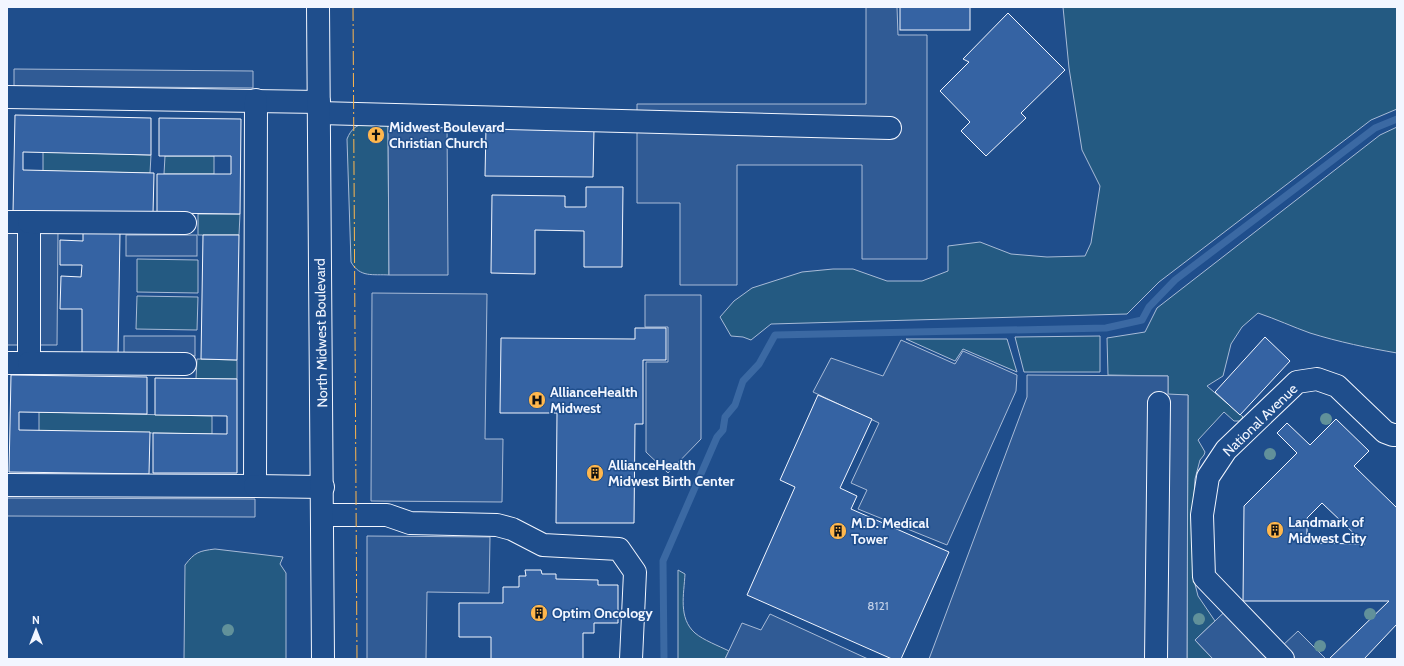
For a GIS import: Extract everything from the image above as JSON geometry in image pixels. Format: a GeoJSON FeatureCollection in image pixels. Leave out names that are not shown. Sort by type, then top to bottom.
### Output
{"type":"FeatureCollection","features":[{"type":"Feature","properties":{"kind":"street","name":"North Midwest Boulevard"},"geometry":{"type":"LineString","coordinates":[[318,7],[323,487],[323,659]]}},
{"type":"Feature","properties":{"kind":"street"},"geometry":{"type":"LineString","coordinates":[[7,97],[256,100],[319,107],[890,128]]}},
{"type":"Feature","properties":{"kind":"street"},"geometry":{"type":"LineString","coordinates":[[255,486],[256,100]]}},
{"type":"Feature","properties":{"kind":"street"},"geometry":{"type":"LineString","coordinates":[[7,222],[185,223]]}},
{"type":"Feature","properties":{"kind":"street"},"geometry":{"type":"LineString","coordinates":[[29,222],[29,363]]}},
{"type":"Feature","properties":{"kind":"street"},"geometry":{"type":"LineString","coordinates":[[7,363],[185,364]]}},
{"type":"Feature","properties":{"kind":"street","name":"National Avenue"},"geometry":{"type":"LineString","coordinates":[[1283,659],[1204,577],[1202,515],[1208,477],[1226,450],[1297,382],[1317,379],[1337,386],[1385,432],[1397,435]]}},
{"type":"Feature","properties":{"kind":"street"},"geometry":{"type":"LineString","coordinates":[[1156,659],[1160,403]]}},
{"type":"Feature","properties":{"kind":"street"},"geometry":{"type":"LineString","coordinates":[[7,485],[323,487]]}},
{"type":"Feature","properties":{"kind":"street"},"geometry":{"type":"LineString","coordinates":[[323,515],[387,515],[410,523],[497,525],[512,529],[544,545],[619,549],[635,572],[631,659]]}},
{"type":"Feature","properties":{"kind":"shaded area"},"geometry":{"type":"Polygon","coordinates":[[[866,7],[897,7],[898,35],[927,35],[927,259],[862,259],[862,165],[737,165],[737,285],[680,285],[680,203],[637,203],[637,104],[866,104],[866,7]]]}},
{"type":"Feature","properties":{"kind":"shaded area"},"geometry":{"type":"Polygon","coordinates":[[[1063,7],[1397,7],[1397,109],[1371,120],[1159,282],[1127,314],[771,324],[751,340],[743,337],[731,336],[720,317],[734,301],[752,288],[802,272],[853,269],[887,281],[922,281],[948,271],[948,246],[980,242],[1011,254],[1047,257],[1085,256],[1091,243],[1100,186],[1082,150],[1069,68],[1063,7]]]}},
{"type":"Feature","properties":{"kind":"shaded area"},"geometry":{"type":"Polygon","coordinates":[[[14,69],[253,71],[253,88],[14,86],[14,69]]]}},
{"type":"Feature","properties":{"kind":"shaded area"},"geometry":{"type":"Polygon","coordinates":[[[369,123],[388,123],[389,275],[372,275],[358,271],[351,262],[347,139],[350,133],[358,125],[369,123]]]}},
{"type":"Feature","properties":{"kind":"shaded area"},"geometry":{"type":"Polygon","coordinates":[[[388,123],[447,123],[448,275],[389,275],[388,123]]]}},
{"type":"Feature","properties":{"kind":"shaded area"},"geometry":{"type":"Polygon","coordinates":[[[1397,127],[1397,353],[1321,336],[1258,313],[1242,327],[1231,344],[1223,376],[1207,386],[1243,417],[1240,421],[1234,421],[1224,412],[1198,440],[1205,452],[1200,460],[1195,479],[1194,580],[1198,596],[1215,621],[1195,640],[1213,659],[1187,659],[1188,395],[1168,395],[1168,376],[1108,375],[1107,338],[1145,332],[1157,308],[1380,135],[1397,127]]]}},
{"type":"Feature","properties":{"kind":"shaded area"},"geometry":{"type":"Polygon","coordinates":[[[43,152],[151,155],[150,173],[43,171],[43,152]]]}},
{"type":"Feature","properties":{"kind":"shaded area"},"geometry":{"type":"Polygon","coordinates":[[[165,156],[214,156],[214,174],[164,174],[165,156]]]}},
{"type":"Feature","properties":{"kind":"shaded area"},"geometry":{"type":"Polygon","coordinates":[[[198,214],[240,214],[239,235],[198,235],[198,214]]]}},
{"type":"Feature","properties":{"kind":"shaded area"},"geometry":{"type":"Polygon","coordinates":[[[7,229],[58,230],[57,345],[7,345],[7,229]]]}},
{"type":"Feature","properties":{"kind":"shaded area"},"geometry":{"type":"Polygon","coordinates":[[[126,235],[197,235],[197,256],[126,256],[126,235]]]}},
{"type":"Feature","properties":{"kind":"shaded area"},"geometry":{"type":"Polygon","coordinates":[[[137,259],[198,260],[198,293],[137,292],[137,259]]]}},
{"type":"Feature","properties":{"kind":"shaded area"},"geometry":{"type":"Polygon","coordinates":[[[372,293],[487,294],[485,439],[503,439],[502,502],[371,501],[372,293]]]}},
{"type":"Feature","properties":{"kind":"shaded area"},"geometry":{"type":"Polygon","coordinates":[[[645,295],[701,295],[701,439],[668,473],[646,452],[646,362],[668,362],[668,327],[645,327],[645,295]]]}},
{"type":"Feature","properties":{"kind":"shaded area"},"geometry":{"type":"Polygon","coordinates":[[[137,296],[198,297],[197,330],[136,329],[137,296]]]}},
{"type":"Feature","properties":{"kind":"shaded area"},"geometry":{"type":"Polygon","coordinates":[[[124,336],[195,336],[195,356],[124,356],[124,336]]]}},
{"type":"Feature","properties":{"kind":"shaded area"},"geometry":{"type":"Polygon","coordinates":[[[1100,336],[1100,372],[1024,372],[1015,337],[1100,336]]]}},
{"type":"Feature","properties":{"kind":"shaded area"},"geometry":{"type":"Polygon","coordinates":[[[906,339],[1007,339],[1017,372],[963,349],[955,361],[906,339]]]}},
{"type":"Feature","properties":{"kind":"shaded area"},"geometry":{"type":"Polygon","coordinates":[[[901,340],[955,364],[963,351],[1017,375],[1016,391],[947,545],[858,509],[867,490],[851,483],[879,423],[813,392],[831,358],[883,376],[901,340]]]}},
{"type":"Feature","properties":{"kind":"shaded area"},"geometry":{"type":"Polygon","coordinates":[[[197,359],[237,360],[237,379],[196,379],[197,359]]]}},
{"type":"Feature","properties":{"kind":"shaded area"},"geometry":{"type":"Polygon","coordinates":[[[1027,375],[1168,376],[1168,394],[1188,395],[1187,659],[929,659],[1027,397],[1027,375]]]}},
{"type":"Feature","properties":{"kind":"shaded area"},"geometry":{"type":"Polygon","coordinates":[[[39,412],[212,416],[212,434],[39,431],[39,412]]]}},
{"type":"Feature","properties":{"kind":"shaded area"},"geometry":{"type":"Polygon","coordinates":[[[7,498],[255,499],[255,517],[7,516],[7,498]]]}},
{"type":"Feature","properties":{"kind":"shaded area"},"geometry":{"type":"Polygon","coordinates":[[[367,536],[490,537],[489,593],[427,592],[426,659],[367,659],[367,536]]]}},
{"type":"Feature","properties":{"kind":"shaded area"},"geometry":{"type":"Polygon","coordinates":[[[215,549],[283,557],[280,564],[286,573],[286,659],[184,659],[185,565],[198,553],[215,549]]]}},
{"type":"Feature","properties":{"kind":"shaded area"},"geometry":{"type":"Polygon","coordinates":[[[678,570],[685,574],[683,605],[686,620],[695,633],[711,643],[729,651],[725,659],[678,659],[678,570]]]}},
{"type":"Feature","properties":{"kind":"shaded area"},"geometry":{"type":"Polygon","coordinates":[[[1236,601],[1281,647],[1298,631],[1326,659],[1213,659],[1195,640],[1236,601]]]}},
{"type":"Feature","properties":{"kind":"shaded area"},"geometry":{"type":"Polygon","coordinates":[[[770,614],[868,659],[725,659],[742,623],[761,630],[770,614]]]}},
{"type":"Feature","properties":{"kind":"building"},"geometry":{"type":"Polygon","coordinates":[[[900,7],[970,7],[970,30],[900,30],[900,7]]]}},
{"type":"Feature","properties":{"kind":"building"},"geometry":{"type":"Polygon","coordinates":[[[1008,13],[1065,70],[1021,113],[1026,118],[986,156],[961,131],[970,122],[940,91],[969,62],[963,59],[1008,13]]]}},
{"type":"Feature","properties":{"kind":"building"},"geometry":{"type":"Polygon","coordinates":[[[15,115],[151,118],[151,155],[23,152],[23,170],[154,173],[153,214],[13,212],[15,115]]]}},
{"type":"Feature","properties":{"kind":"building"},"geometry":{"type":"Polygon","coordinates":[[[159,118],[241,119],[240,214],[157,213],[157,174],[231,174],[231,156],[159,156],[159,118]]]}},
{"type":"Feature","properties":{"kind":"building"},"geometry":{"type":"Polygon","coordinates":[[[486,128],[594,129],[593,177],[485,176],[486,128]]]}},
{"type":"Feature","properties":{"kind":"building"},"geometry":{"type":"Polygon","coordinates":[[[586,187],[623,187],[622,267],[584,267],[584,231],[535,230],[535,274],[491,273],[492,195],[565,196],[565,207],[586,207],[586,187]]]}},
{"type":"Feature","properties":{"kind":"building"},"geometry":{"type":"Polygon","coordinates":[[[83,231],[120,232],[118,356],[82,356],[82,309],[60,309],[61,276],[81,277],[82,265],[60,265],[60,240],[83,241],[83,231]]]}},
{"type":"Feature","properties":{"kind":"building"},"geometry":{"type":"Polygon","coordinates":[[[203,235],[239,235],[237,360],[201,359],[203,235]]]}},
{"type":"Feature","properties":{"kind":"building","name":"AllianceHealth Midwest Birth Center"},"geometry":{"type":"Polygon","coordinates":[[[635,328],[666,328],[666,360],[643,360],[643,424],[635,424],[634,523],[556,523],[557,413],[500,413],[501,338],[635,339],[635,328]]]}},
{"type":"Feature","properties":{"kind":"building"},"geometry":{"type":"Polygon","coordinates":[[[1265,337],[1290,361],[1240,415],[1215,392],[1265,337]]]}},
{"type":"Feature","properties":{"kind":"building"},"geometry":{"type":"Polygon","coordinates":[[[11,375],[147,377],[147,414],[19,412],[19,430],[150,432],[149,474],[9,472],[11,375]]]}},
{"type":"Feature","properties":{"kind":"building"},"geometry":{"type":"Polygon","coordinates":[[[155,378],[237,379],[237,473],[153,473],[153,433],[227,434],[227,416],[155,415],[155,378]]]}},
{"type":"Feature","properties":{"kind":"building","name":"M.D. Medical Tower"},"geometry":{"type":"Polygon","coordinates":[[[818,395],[872,419],[840,488],[857,496],[851,509],[949,552],[901,659],[892,659],[747,595],[795,487],[780,480],[818,395]]]}},
{"type":"Feature","properties":{"kind":"building","name":"Landmark of Midwest City"},"geometry":{"type":"Polygon","coordinates":[[[1336,419],[1369,451],[1354,466],[1397,508],[1397,624],[1364,659],[1329,659],[1389,601],[1243,601],[1244,506],[1297,453],[1277,433],[1287,423],[1310,445],[1336,419]],[[1322,503],[1307,518],[1307,543],[1365,544],[1322,503]]]}},
{"type":"Feature","properties":{"kind":"building","name":"Optim Oncology"},"geometry":{"type":"Polygon","coordinates":[[[525,570],[541,570],[542,574],[556,574],[556,579],[598,580],[598,585],[618,585],[618,623],[594,623],[594,633],[583,633],[583,659],[491,659],[491,637],[459,637],[459,603],[503,603],[503,587],[519,587],[519,576],[526,576],[525,570]]]}},
{"type":"Feature","properties":{"kind":"waterway"},"geometry":{"type":"LineString","coordinates":[[664,659],[663,561],[717,437],[723,430],[725,417],[735,405],[743,381],[759,364],[775,335],[1106,328],[1142,320],[1149,307],[1175,280],[1375,128],[1397,119]]}},
{"type":"Feature","properties":{"kind":"power"},"geometry":{"type":"LineString","coordinates":[[353,7],[357,659]]}},
{"type":"Feature","properties":{"kind":"place","name":"Midwest Boulevard Christian Church"},"geometry":{"type":"Point","coordinates":[376,135]}},
{"type":"Feature","properties":{"kind":"place","name":"AllianceHealth Midwest"},"geometry":{"type":"Point","coordinates":[537,400]}},
{"type":"Feature","properties":{"kind":"place","name":"AllianceHealth Midwest Birth Center"},"geometry":{"type":"Point","coordinates":[595,473]}},
{"type":"Feature","properties":{"kind":"place","name":"Landmark of Midwest City"},"geometry":{"type":"Point","coordinates":[1275,530]}},
{"type":"Feature","properties":{"kind":"place","name":"M.D. Medical Tower"},"geometry":{"type":"Point","coordinates":[838,531]}},
{"type":"Feature","properties":{"kind":"place","name":"Optim Oncology"},"geometry":{"type":"Point","coordinates":[539,613]}}]}
